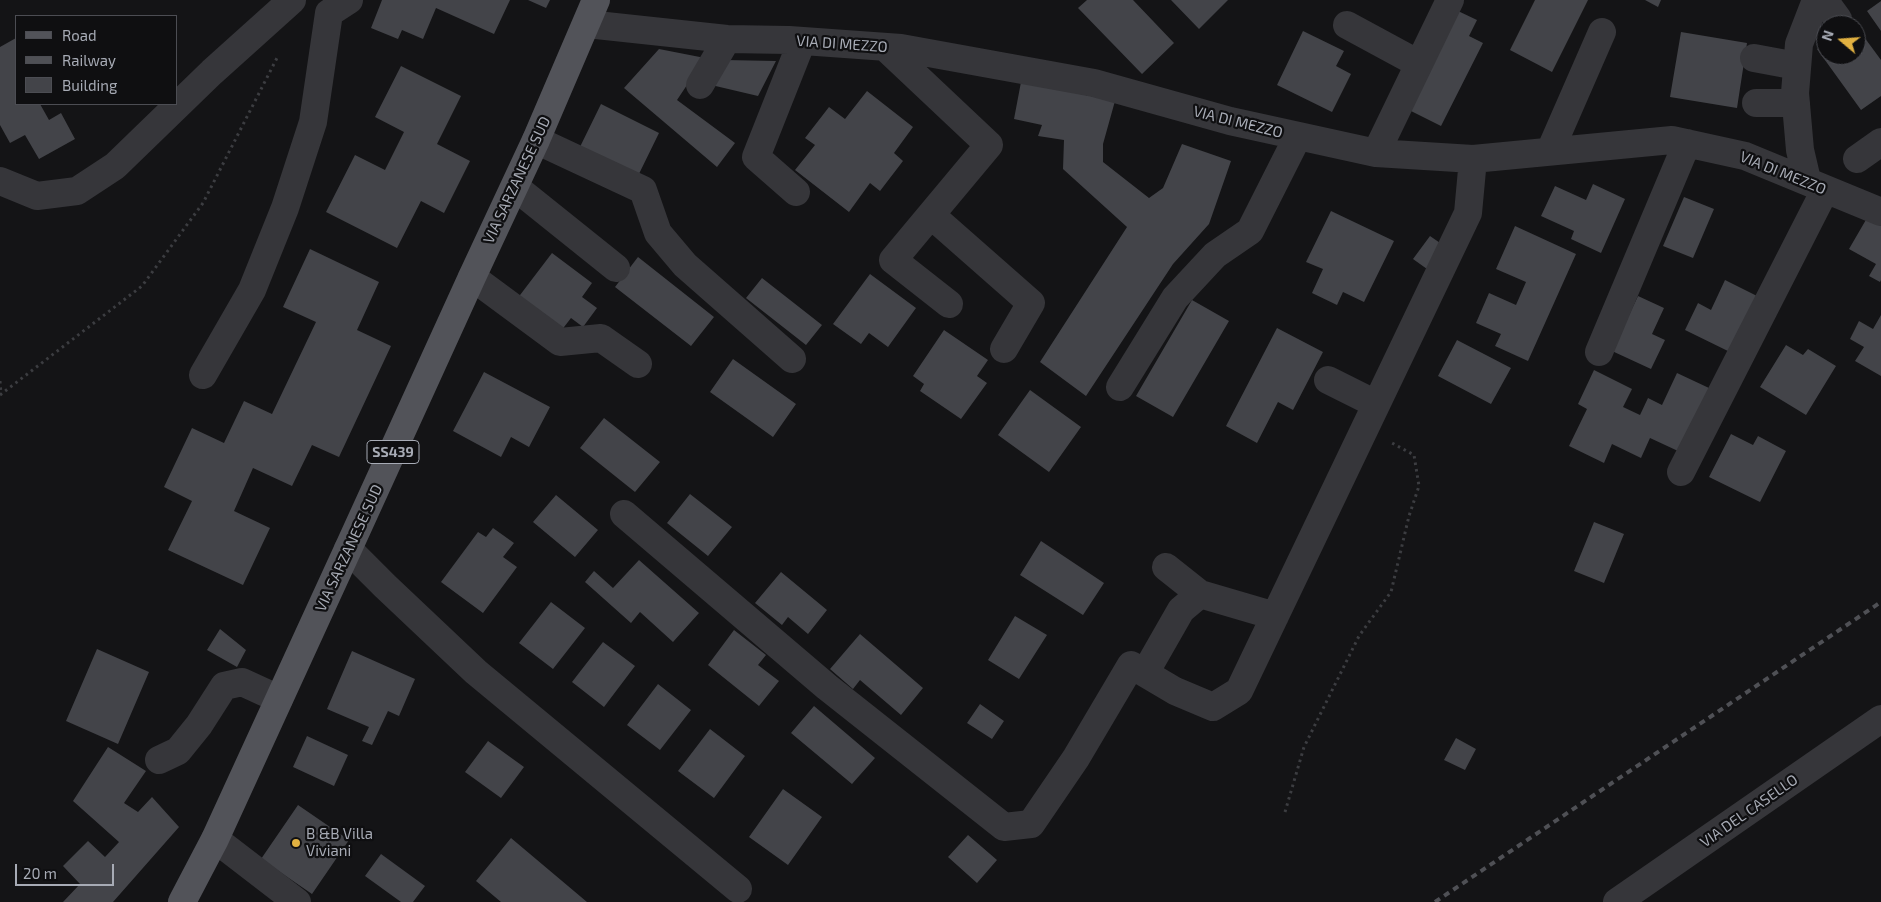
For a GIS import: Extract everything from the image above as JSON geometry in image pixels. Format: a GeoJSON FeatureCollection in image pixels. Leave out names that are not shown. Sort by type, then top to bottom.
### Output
{"type":"FeatureCollection","features":[{"type":"Feature","properties":{"kind":"main road","name":"VIA SARZANESE SUD"},"geometry":{"type":"LineString","coordinates":[[182,902],[215,839],[515,187],[592,12]]}},
{"type":"Feature","properties":{"kind":"street"},"geometry":{"type":"LineString","coordinates":[[178,105],[292,0]]}},
{"type":"Feature","properties":{"kind":"street"},"geometry":{"type":"LineString","coordinates":[[1376,153],[1450,0]]}},
{"type":"Feature","properties":{"kind":"street"},"geometry":{"type":"LineString","coordinates":[[1681,472],[1816,185],[1800,150],[1796,103],[1797,66],[1800,44],[1816,0]]}},
{"type":"Feature","properties":{"kind":"street"},"geometry":{"type":"LineString","coordinates":[[203,375],[252,290],[285,208],[313,122],[331,4]]}},
{"type":"Feature","properties":{"kind":"street","name":"VIA DI MEZZO"},"geometry":{"type":"LineString","coordinates":[[592,12],[727,39],[802,41],[901,48],[1094,83],[1230,121],[1376,153],[1474,159],[1672,140],[1745,156],[1881,212]]}},
{"type":"Feature","properties":{"kind":"street"},"geometry":{"type":"LineString","coordinates":[[1347,25],[1419,64]]}},
{"type":"Feature","properties":{"kind":"street"},"geometry":{"type":"LineString","coordinates":[[1550,151],[1602,32]]}},
{"type":"Feature","properties":{"kind":"street"},"geometry":{"type":"LineString","coordinates":[[700,85],[727,39]]}},
{"type":"Feature","properties":{"kind":"street"},"geometry":{"type":"LineString","coordinates":[[796,192],[756,157],[802,41]]}},
{"type":"Feature","properties":{"kind":"street"},"geometry":{"type":"LineString","coordinates":[[885,47],[989,145],[893,260],[949,304]]}},
{"type":"Feature","properties":{"kind":"street"},"geometry":{"type":"LineString","coordinates":[[1754,58],[1797,66]]}},
{"type":"Feature","properties":{"kind":"street"},"geometry":{"type":"LineString","coordinates":[[1756,103],[1796,103]]}},
{"type":"Feature","properties":{"kind":"street"},"geometry":{"type":"LineString","coordinates":[[0,181],[37,196],[78,191],[114,166],[178,105]]}},
{"type":"Feature","properties":{"kind":"street"},"geometry":{"type":"LineString","coordinates":[[1120,387],[1175,298],[1215,255],[1250,232],[1298,136]]}},
{"type":"Feature","properties":{"kind":"street"},"geometry":{"type":"LineString","coordinates":[[536,140],[643,190],[658,233],[685,266],[792,359]]}},
{"type":"Feature","properties":{"kind":"street"},"geometry":{"type":"LineString","coordinates":[[1857,159],[1881,142]]}},
{"type":"Feature","properties":{"kind":"street"},"geometry":{"type":"LineString","coordinates":[[1599,352],[1687,143]]}},
{"type":"Feature","properties":{"kind":"street"},"geometry":{"type":"LineString","coordinates":[[624,514],[827,687],[1004,827],[1030,824],[1076,758],[1131,665],[1175,691],[1213,707],[1239,691],[1468,213],[1474,159]]}},
{"type":"Feature","properties":{"kind":"street"},"geometry":{"type":"LineString","coordinates":[[515,187],[616,268]]}},
{"type":"Feature","properties":{"kind":"street"},"geometry":{"type":"LineString","coordinates":[[931,215],[1031,303],[1004,349]]}},
{"type":"Feature","properties":{"kind":"street"},"geometry":{"type":"LineString","coordinates":[[472,277],[560,342],[601,338],[638,364]]}},
{"type":"Feature","properties":{"kind":"street"},"geometry":{"type":"LineString","coordinates":[[1328,380],[1370,416]]}},
{"type":"Feature","properties":{"kind":"street"},"geometry":{"type":"LineString","coordinates":[[348,550],[476,672],[738,889]]}},
{"type":"Feature","properties":{"kind":"street"},"geometry":{"type":"LineString","coordinates":[[1166,567],[1200,594],[1275,616]]}},
{"type":"Feature","properties":{"kind":"street"},"geometry":{"type":"LineString","coordinates":[[1145,673],[1180,610],[1200,594]]}},
{"type":"Feature","properties":{"kind":"street"},"geometry":{"type":"LineString","coordinates":[[159,760],[178,751],[224,686],[242,682],[279,699]]}},
{"type":"Feature","properties":{"kind":"street","name":"VIA DEL CASELLO"},"geometry":{"type":"LineString","coordinates":[[1617,902],[1881,719]]}},
{"type":"Feature","properties":{"kind":"street"},"geometry":{"type":"LineString","coordinates":[[215,839],[297,902]]}},
{"type":"Feature","properties":{"kind":"path"},"geometry":{"type":"LineString","coordinates":[[0,395],[142,286],[203,203],[280,53]]}},
{"type":"Feature","properties":{"kind":"path"},"geometry":{"type":"LineString","coordinates":[[0,381],[0,395]]}},
{"type":"Feature","properties":{"kind":"path"},"geometry":{"type":"LineString","coordinates":[[1286,812],[1304,747],[1359,636],[1391,592],[1409,516],[1419,486],[1414,455],[1370,416]]}},
{"type":"Feature","properties":{"kind":"building"},"geometry":{"type":"Polygon","coordinates":[[[382,0],[510,0],[494,34],[436,8],[423,39],[402,30],[398,39],[371,28],[382,0]]]}},
{"type":"Feature","properties":{"kind":"building"},"geometry":{"type":"Polygon","coordinates":[[[528,0],[550,0],[546,8],[528,0]]]}},
{"type":"Feature","properties":{"kind":"building"},"geometry":{"type":"Polygon","coordinates":[[[1087,0],[1133,0],[1174,43],[1142,74],[1078,8],[1087,0]]]}},
{"type":"Feature","properties":{"kind":"building"},"geometry":{"type":"Polygon","coordinates":[[[1171,0],[1228,0],[1199,29],[1171,0]]]}},
{"type":"Feature","properties":{"kind":"building"},"geometry":{"type":"Polygon","coordinates":[[[1535,0],[1588,0],[1552,72],[1510,50],[1535,0]]]}},
{"type":"Feature","properties":{"kind":"building"},"geometry":{"type":"Polygon","coordinates":[[[1645,0],[1661,0],[1658,7],[1645,0]]]}},
{"type":"Feature","properties":{"kind":"building"},"geometry":{"type":"Polygon","coordinates":[[[1881,1],[1881,31],[1867,11],[1881,1]]]}},
{"type":"Feature","properties":{"kind":"building"},"geometry":{"type":"Polygon","coordinates":[[[1458,11],[1477,20],[1469,36],[1483,43],[1441,126],[1409,110],[1458,11]]]}},
{"type":"Feature","properties":{"kind":"building"},"geometry":{"type":"Polygon","coordinates":[[[1303,31],[1344,51],[1336,66],[1351,74],[1332,112],[1277,85],[1303,31]]]}},
{"type":"Feature","properties":{"kind":"building"},"geometry":{"type":"Polygon","coordinates":[[[1681,32],[1747,43],[1737,108],[1670,97],[1681,32]]]}},
{"type":"Feature","properties":{"kind":"building"},"geometry":{"type":"Polygon","coordinates":[[[15,39],[15,105],[41,105],[49,120],[61,113],[75,139],[39,159],[25,135],[10,143],[0,125],[0,47],[15,39]]]}},
{"type":"Feature","properties":{"kind":"building"},"geometry":{"type":"Polygon","coordinates":[[[1866,40],[1881,60],[1881,96],[1861,110],[1829,65],[1866,65],[1866,40]]]}},
{"type":"Feature","properties":{"kind":"building"},"geometry":{"type":"Polygon","coordinates":[[[659,49],[705,58],[677,100],[735,143],[717,167],[624,88],[659,49]]]}},
{"type":"Feature","properties":{"kind":"building"},"geometry":{"type":"Polygon","coordinates":[[[724,60],[776,61],[758,96],[707,84],[724,60]]]}},
{"type":"Feature","properties":{"kind":"building"},"geometry":{"type":"Polygon","coordinates":[[[401,66],[461,96],[437,144],[470,161],[444,213],[421,201],[397,248],[326,212],[355,155],[385,170],[404,132],[375,117],[401,66]]]}},
{"type":"Feature","properties":{"kind":"building"},"geometry":{"type":"Polygon","coordinates":[[[1021,82],[1115,101],[1103,144],[1103,162],[1149,198],[1163,188],[1182,144],[1231,161],[1209,224],[1173,264],[1086,396],[1040,362],[1127,227],[1063,169],[1064,140],[1038,136],[1042,125],[1014,119],[1021,82]]]}},
{"type":"Feature","properties":{"kind":"building"},"geometry":{"type":"Polygon","coordinates":[[[867,91],[913,127],[894,153],[903,161],[880,191],[870,183],[849,212],[795,170],[815,145],[805,138],[829,107],[845,119],[867,91]]]}},
{"type":"Feature","properties":{"kind":"building"},"geometry":{"type":"Polygon","coordinates":[[[601,104],[659,133],[635,182],[577,153],[601,104]]]}},
{"type":"Feature","properties":{"kind":"building"},"geometry":{"type":"Polygon","coordinates":[[[1593,184],[1625,199],[1601,253],[1571,239],[1574,231],[1541,216],[1555,186],[1586,200],[1593,184]]]}},
{"type":"Feature","properties":{"kind":"building"},"geometry":{"type":"Polygon","coordinates":[[[1684,197],[1714,209],[1693,258],[1663,246],[1684,197]]]}},
{"type":"Feature","properties":{"kind":"building"},"geometry":{"type":"Polygon","coordinates":[[[1331,211],[1394,241],[1364,302],[1343,292],[1337,305],[1312,293],[1323,269],[1306,262],[1331,211]]]}},
{"type":"Feature","properties":{"kind":"building"},"geometry":{"type":"Polygon","coordinates":[[[1867,218],[1881,226],[1880,282],[1869,276],[1876,264],[1849,249],[1867,218]]]}},
{"type":"Feature","properties":{"kind":"building"},"geometry":{"type":"Polygon","coordinates":[[[1515,226],[1576,254],[1528,361],[1495,346],[1501,334],[1476,323],[1489,293],[1516,305],[1526,282],[1496,269],[1515,226]]]}},
{"type":"Feature","properties":{"kind":"building"},"geometry":{"type":"Polygon","coordinates":[[[1430,236],[1443,245],[1427,269],[1413,259],[1430,236]]]}},
{"type":"Feature","properties":{"kind":"building"},"geometry":{"type":"Polygon","coordinates":[[[310,249],[379,282],[357,330],[391,346],[339,457],[312,445],[292,486],[253,468],[234,511],[270,528],[243,585],[168,550],[192,501],[164,487],[192,428],[224,443],[244,401],[272,414],[316,322],[283,307],[310,249]]]}},
{"type":"Feature","properties":{"kind":"building"},"geometry":{"type":"Polygon","coordinates":[[[552,253],[592,283],[582,297],[597,308],[583,327],[571,318],[561,331],[517,299],[552,253]]]}},
{"type":"Feature","properties":{"kind":"building"},"geometry":{"type":"Polygon","coordinates":[[[638,257],[714,317],[691,346],[615,287],[638,257]]]}},
{"type":"Feature","properties":{"kind":"building"},"geometry":{"type":"Polygon","coordinates":[[[870,274],[916,308],[888,347],[869,333],[861,344],[833,324],[870,274]]]}},
{"type":"Feature","properties":{"kind":"building"},"geometry":{"type":"Polygon","coordinates":[[[762,278],[822,325],[806,345],[746,298],[762,278]]]}},
{"type":"Feature","properties":{"kind":"building"},"geometry":{"type":"Polygon","coordinates":[[[1725,280],[1759,297],[1732,353],[1685,330],[1698,303],[1711,310],[1725,280]]]}},
{"type":"Feature","properties":{"kind":"building"},"geometry":{"type":"Polygon","coordinates":[[[1638,296],[1664,308],[1652,334],[1665,340],[1651,369],[1612,351],[1638,296]]]}},
{"type":"Feature","properties":{"kind":"building"},"geometry":{"type":"Polygon","coordinates":[[[1192,300],[1229,321],[1173,417],[1136,396],[1192,300]]]}},
{"type":"Feature","properties":{"kind":"building"},"geometry":{"type":"Polygon","coordinates":[[[1881,315],[1881,376],[1855,361],[1864,347],[1850,339],[1859,321],[1873,329],[1881,315]]]}},
{"type":"Feature","properties":{"kind":"building"},"geometry":{"type":"Polygon","coordinates":[[[1277,328],[1323,352],[1293,410],[1278,402],[1257,443],[1226,426],[1277,328]]]}},
{"type":"Feature","properties":{"kind":"building"},"geometry":{"type":"Polygon","coordinates":[[[944,330],[988,360],[977,376],[987,383],[961,419],[920,391],[924,384],[913,376],[944,330]]]}},
{"type":"Feature","properties":{"kind":"building"},"geometry":{"type":"Polygon","coordinates":[[[1457,340],[1511,368],[1491,404],[1438,376],[1457,340]]]}},
{"type":"Feature","properties":{"kind":"building"},"geometry":{"type":"Polygon","coordinates":[[[1786,345],[1803,355],[1808,349],[1836,366],[1806,415],[1760,387],[1786,345]]]}},
{"type":"Feature","properties":{"kind":"building"},"geometry":{"type":"Polygon","coordinates":[[[733,359],[796,404],[773,437],[710,392],[733,359]]]}},
{"type":"Feature","properties":{"kind":"building"},"geometry":{"type":"Polygon","coordinates":[[[1594,370],[1632,389],[1623,407],[1640,415],[1648,398],[1662,405],[1677,373],[1709,388],[1678,451],[1650,438],[1641,458],[1612,444],[1604,463],[1569,446],[1587,409],[1578,404],[1594,370]]]}},
{"type":"Feature","properties":{"kind":"building"},"geometry":{"type":"Polygon","coordinates":[[[484,372],[550,407],[529,447],[511,437],[501,457],[453,431],[484,372]]]}},
{"type":"Feature","properties":{"kind":"building"},"geometry":{"type":"Polygon","coordinates":[[[1030,390],[1081,427],[1049,472],[998,435],[1030,390]]]}},
{"type":"Feature","properties":{"kind":"building"},"geometry":{"type":"Polygon","coordinates":[[[604,418],[660,462],[635,492],[580,448],[604,418]]]}},
{"type":"Feature","properties":{"kind":"building"},"geometry":{"type":"Polygon","coordinates":[[[1731,434],[1753,445],[1758,436],[1786,451],[1760,502],[1709,477],[1731,434]]]}},
{"type":"Feature","properties":{"kind":"building"},"geometry":{"type":"Polygon","coordinates":[[[690,494],[732,527],[708,556],[667,523],[690,494]]]}},
{"type":"Feature","properties":{"kind":"building"},"geometry":{"type":"Polygon","coordinates":[[[556,495],[598,530],[575,557],[533,522],[556,495]]]}},
{"type":"Feature","properties":{"kind":"building"},"geometry":{"type":"Polygon","coordinates":[[[1594,522],[1624,534],[1604,583],[1574,571],[1594,522]]]}},
{"type":"Feature","properties":{"kind":"building"},"geometry":{"type":"Polygon","coordinates":[[[493,528],[514,543],[503,557],[517,567],[483,613],[441,582],[478,532],[486,537],[493,528]]]}},
{"type":"Feature","properties":{"kind":"building"},"geometry":{"type":"Polygon","coordinates":[[[1041,541],[1104,583],[1083,615],[1020,575],[1041,541]]]}},
{"type":"Feature","properties":{"kind":"building"},"geometry":{"type":"Polygon","coordinates":[[[639,560],[699,613],[673,642],[640,612],[631,623],[585,582],[594,571],[613,588],[639,560]]]}},
{"type":"Feature","properties":{"kind":"building"},"geometry":{"type":"Polygon","coordinates":[[[781,572],[827,610],[808,634],[788,617],[782,625],[755,603],[781,572]]]}},
{"type":"Feature","properties":{"kind":"building"},"geometry":{"type":"Polygon","coordinates":[[[551,602],[585,628],[553,669],[519,643],[551,602]]]}},
{"type":"Feature","properties":{"kind":"building"},"geometry":{"type":"Polygon","coordinates":[[[1015,616],[1047,635],[1019,679],[988,660],[1015,616]]]}},
{"type":"Feature","properties":{"kind":"building"},"geometry":{"type":"Polygon","coordinates":[[[220,629],[246,650],[237,667],[207,650],[220,629]]]}},
{"type":"Feature","properties":{"kind":"building"},"geometry":{"type":"Polygon","coordinates":[[[734,630],[766,655],[758,665],[779,681],[759,706],[708,665],[734,630]]]}},
{"type":"Feature","properties":{"kind":"building"},"geometry":{"type":"Polygon","coordinates":[[[860,634],[923,688],[901,715],[860,680],[853,689],[830,669],[860,634]]]}},
{"type":"Feature","properties":{"kind":"building"},"geometry":{"type":"Polygon","coordinates":[[[603,642],[635,666],[604,707],[572,682],[603,642]]]}},
{"type":"Feature","properties":{"kind":"building"},"geometry":{"type":"Polygon","coordinates":[[[97,649],[149,672],[118,744],[66,721],[97,649]]]}},
{"type":"Feature","properties":{"kind":"building"},"geometry":{"type":"Polygon","coordinates":[[[352,651],[415,679],[399,716],[388,711],[372,745],[362,741],[369,727],[327,709],[352,651]]]}},
{"type":"Feature","properties":{"kind":"building"},"geometry":{"type":"Polygon","coordinates":[[[658,684],[691,710],[660,750],[627,725],[658,684]]]}},
{"type":"Feature","properties":{"kind":"building"},"geometry":{"type":"Polygon","coordinates":[[[980,704],[1004,721],[992,739],[967,723],[980,704]]]}},
{"type":"Feature","properties":{"kind":"building"},"geometry":{"type":"Polygon","coordinates":[[[814,706],[875,758],[852,784],[791,733],[814,706]]]}},
{"type":"Feature","properties":{"kind":"building"},"geometry":{"type":"Polygon","coordinates":[[[710,729],[745,756],[714,798],[678,771],[710,729]]]}},
{"type":"Feature","properties":{"kind":"building"},"geometry":{"type":"Polygon","coordinates":[[[307,736],[348,755],[334,786],[293,767],[307,736]]]}},
{"type":"Feature","properties":{"kind":"building"},"geometry":{"type":"Polygon","coordinates":[[[1456,738],[1476,749],[1465,770],[1444,760],[1456,738]]]}},
{"type":"Feature","properties":{"kind":"building"},"geometry":{"type":"Polygon","coordinates":[[[488,741],[524,767],[501,798],[465,772],[488,741]]]}},
{"type":"Feature","properties":{"kind":"building"},"geometry":{"type":"Polygon","coordinates":[[[108,747],[146,771],[124,803],[138,812],[152,797],[179,827],[113,902],[63,902],[80,884],[63,866],[88,841],[105,857],[119,842],[73,801],[108,747]]]}},
{"type":"Feature","properties":{"kind":"building"},"geometry":{"type":"Polygon","coordinates":[[[783,789],[822,817],[788,865],[749,837],[783,789]]]}},
{"type":"Feature","properties":{"kind":"building"},"geometry":{"type":"Polygon","coordinates":[[[298,805],[349,840],[312,894],[261,859],[298,805]]]}},
{"type":"Feature","properties":{"kind":"building"},"geometry":{"type":"Polygon","coordinates":[[[968,835],[997,860],[977,883],[948,857],[968,835]]]}},
{"type":"Feature","properties":{"kind":"building"},"geometry":{"type":"Polygon","coordinates":[[[511,838],[587,902],[501,902],[476,881],[511,838]]]}},
{"type":"Feature","properties":{"kind":"building"},"geometry":{"type":"Polygon","coordinates":[[[381,854],[425,886],[413,902],[401,902],[365,876],[381,854]]]}},
{"type":"Feature","properties":{"kind":"railway"},"geometry":{"type":"LineString","coordinates":[[1435,902],[1881,602]]}},
{"type":"Feature","properties":{"kind":"place","name":"B &B Villa Viviani"},"geometry":{"type":"Point","coordinates":[296,843]}}]}
